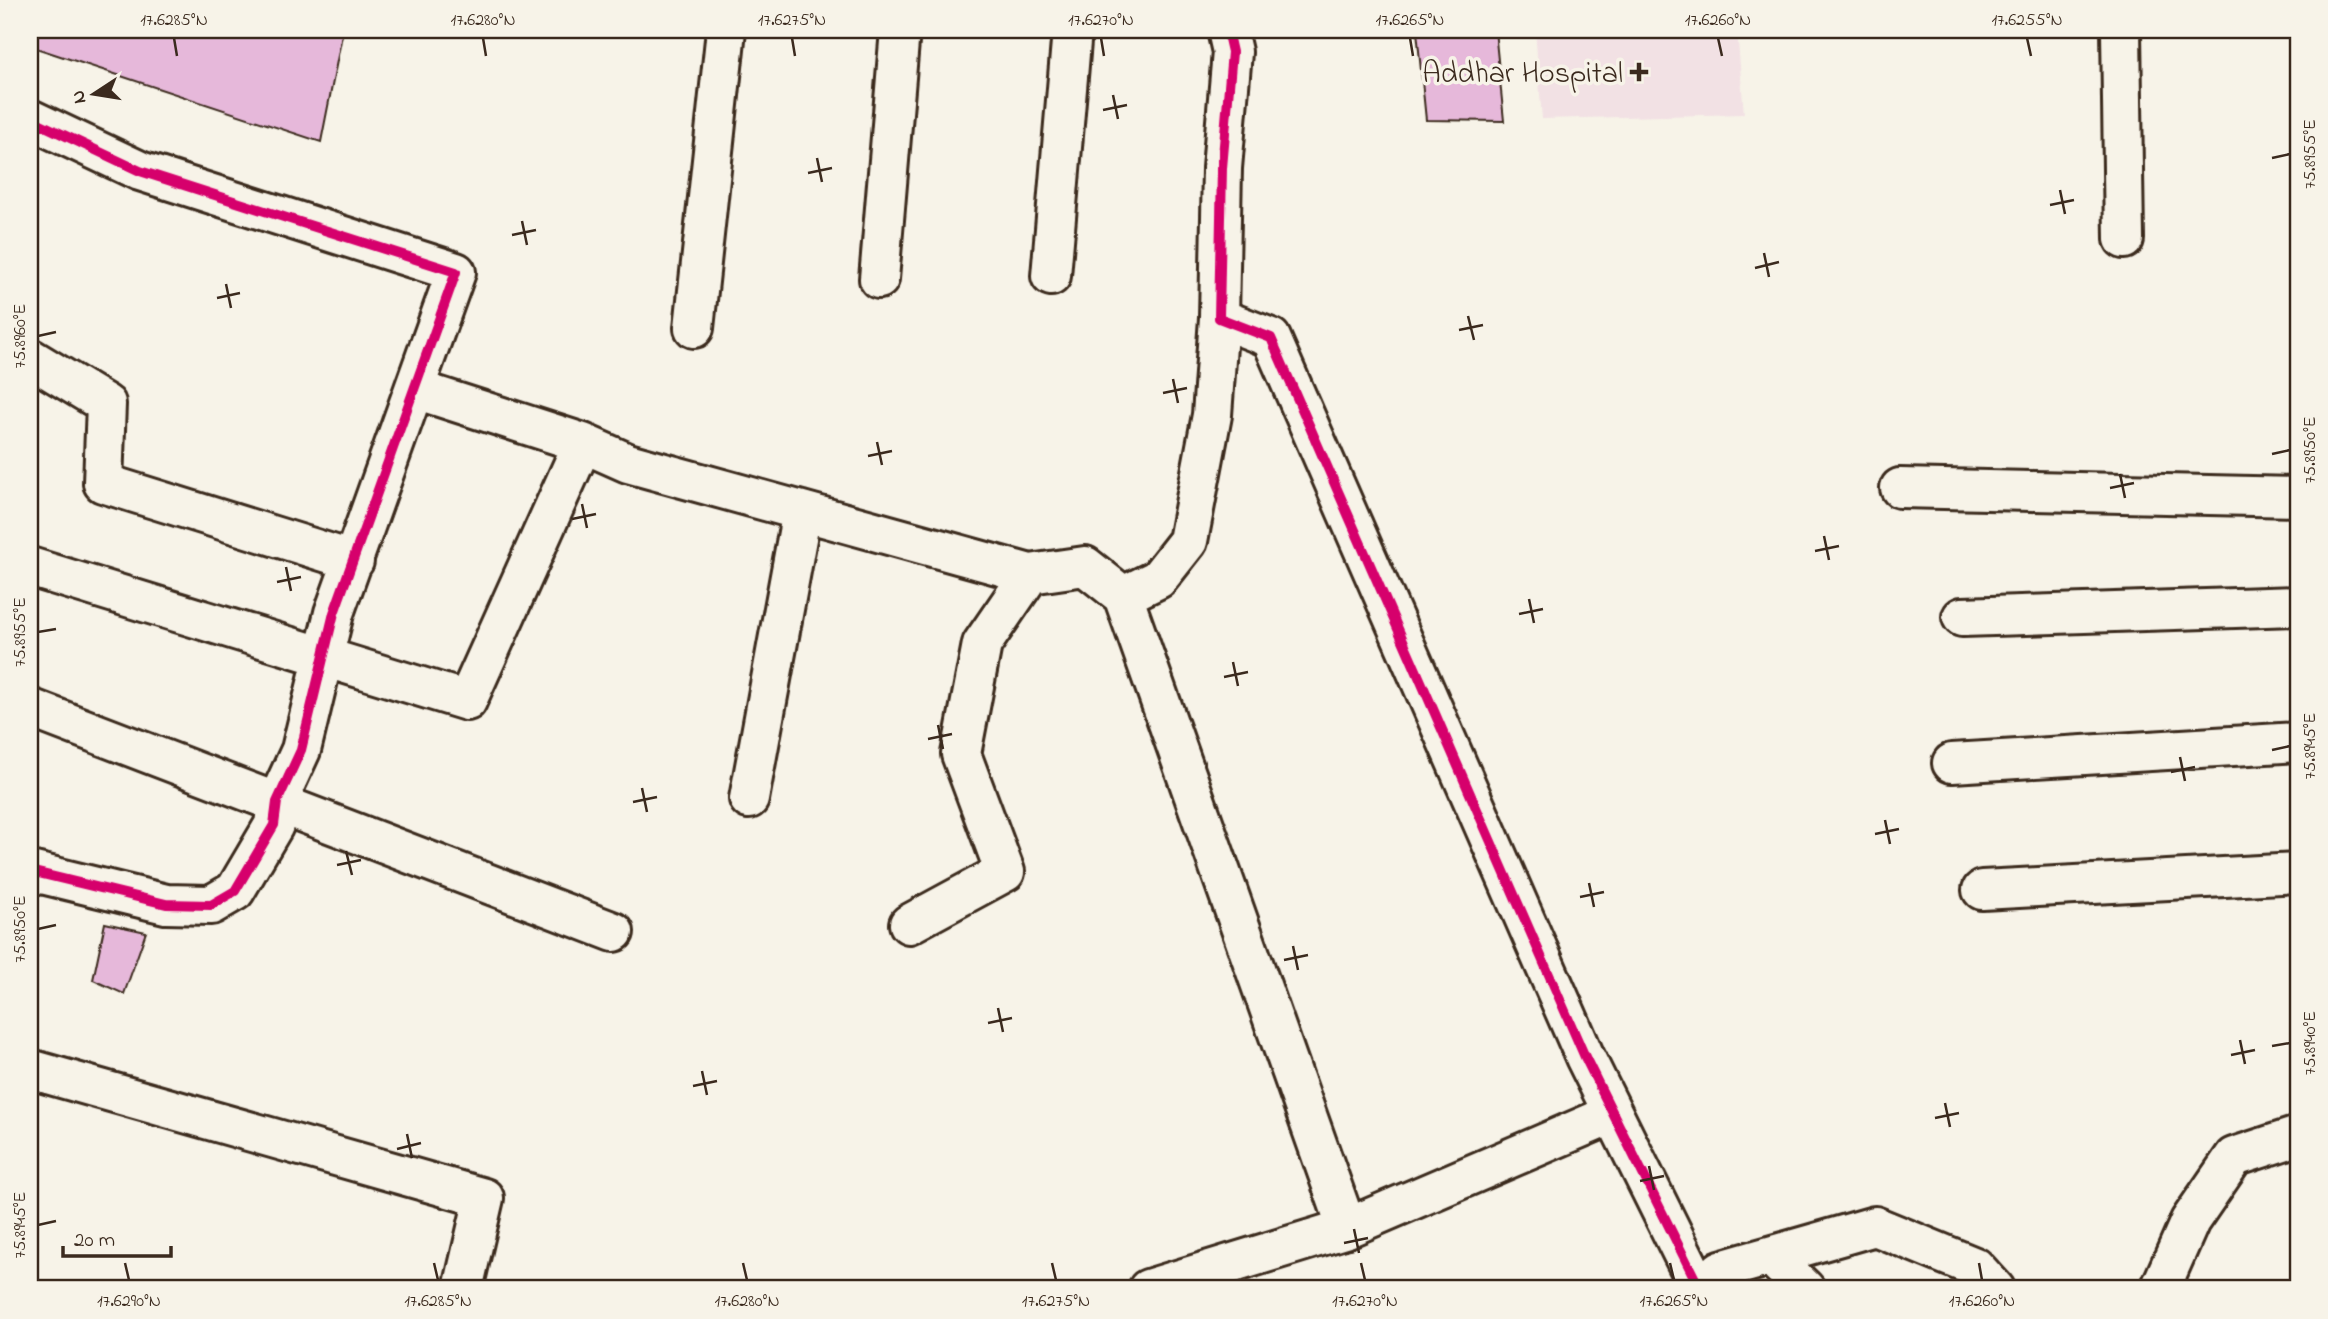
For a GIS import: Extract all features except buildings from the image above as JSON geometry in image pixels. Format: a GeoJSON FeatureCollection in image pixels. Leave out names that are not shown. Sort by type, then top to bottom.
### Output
{"type":"FeatureCollection","features":[{"type":"Feature","properties":{"kind":"street"},"geometry":{"type":"LineString","coordinates":[[694,328],[726,30]]}},
{"type":"Feature","properties":{"kind":"street"},"geometry":{"type":"LineString","coordinates":[[879,279],[900,30]]}},
{"type":"Feature","properties":{"kind":"street"},"geometry":{"type":"LineString","coordinates":[[1051,276],[1072,30]]}},
{"type":"Feature","properties":{"kind":"street"},"geometry":{"type":"LineString","coordinates":[[1123,596],[1158,579],[1188,541],[1212,415],[1219,318],[1222,168],[1232,52],[1227,30]]}},
{"type":"Feature","properties":{"kind":"street"},"geometry":{"type":"LineString","coordinates":[[2121,30],[2124,239]]}},
{"type":"Feature","properties":{"kind":"street"},"geometry":{"type":"LineString","coordinates":[[30,119],[140,171],[456,272],[334,613],[301,750],[277,802],[274,825],[235,891],[211,905],[166,904],[30,871]]}},
{"type":"Feature","properties":{"kind":"street"},"geometry":{"type":"LineString","coordinates":[[1219,318],[1271,338],[1585,1057],[1701,1289],[1721,1270],[1875,1226],[1975,1267],[1995,1289]]}},
{"type":"Feature","properties":{"kind":"street"},"geometry":{"type":"LineString","coordinates":[[30,358],[106,404],[103,483],[354,561]]}},
{"type":"Feature","properties":{"kind":"street"},"geometry":{"type":"LineString","coordinates":[[415,389],[583,443],[628,463],[1030,574],[1085,566],[1123,596],[1347,1228]]}},
{"type":"Feature","properties":{"kind":"street"},"geometry":{"type":"LineString","coordinates":[[30,567],[467,701],[583,443]]}},
{"type":"Feature","properties":{"kind":"street"},"geometry":{"type":"LineString","coordinates":[[1900,488],[2298,497]]}},
{"type":"Feature","properties":{"kind":"street"},"geometry":{"type":"LineString","coordinates":[[749,799],[803,511]]}},
{"type":"Feature","properties":{"kind":"street"},"geometry":{"type":"LineString","coordinates":[[909,924],[1005,872],[961,754],[982,645],[1030,574]]}},
{"type":"Feature","properties":{"kind":"street"},"geometry":{"type":"LineString","coordinates":[[1962,617],[2298,606]]}},
{"type":"Feature","properties":{"kind":"street"},"geometry":{"type":"LineString","coordinates":[[30,708],[614,932]]}},
{"type":"Feature","properties":{"kind":"street"},"geometry":{"type":"LineString","coordinates":[[1952,763],[2298,742]]}},
{"type":"Feature","properties":{"kind":"street"},"geometry":{"type":"LineString","coordinates":[[1982,890],[2298,873]]}},
{"type":"Feature","properties":{"kind":"street"},"geometry":{"type":"LineString","coordinates":[[30,1069],[484,1198],[463,1289]]}},
{"type":"Feature","properties":{"kind":"street"},"geometry":{"type":"LineString","coordinates":[[1148,1289],[1347,1228],[1613,1114]]}},
{"type":"Feature","properties":{"kind":"street"},"geometry":{"type":"LineString","coordinates":[[2160,1289],[2190,1221],[2234,1157],[2298,1136]]}},
{"type":"Feature","properties":{"kind":"street"},"geometry":{"type":"LineString","coordinates":[[1771,1256],[1805,1289]]}},
{"type":"Feature","properties":{"kind":"shaded area","name":"Addhar Hospital"},"geometry":{"type":"Polygon","coordinates":[[[1535,30],[1737,30],[1744,114],[1542,119],[1535,30]]]}},
{"type":"Feature","properties":{"kind":"cycle path"},"geometry":{"type":"LineString","coordinates":[[1227,30],[1232,52],[1222,168],[1219,318],[1271,338],[1585,1057],[1700,1289]]}},
{"type":"Feature","properties":{"kind":"cycle path"},"geometry":{"type":"LineString","coordinates":[[30,119],[140,171],[456,272],[334,613],[301,750],[277,802],[274,825],[235,891],[211,905],[166,904],[30,871]]}},
{"type":"Feature","properties":{"kind":"place","name":"Addhar Hospital"},"geometry":{"type":"Point","coordinates":[1639,72]}}]}
